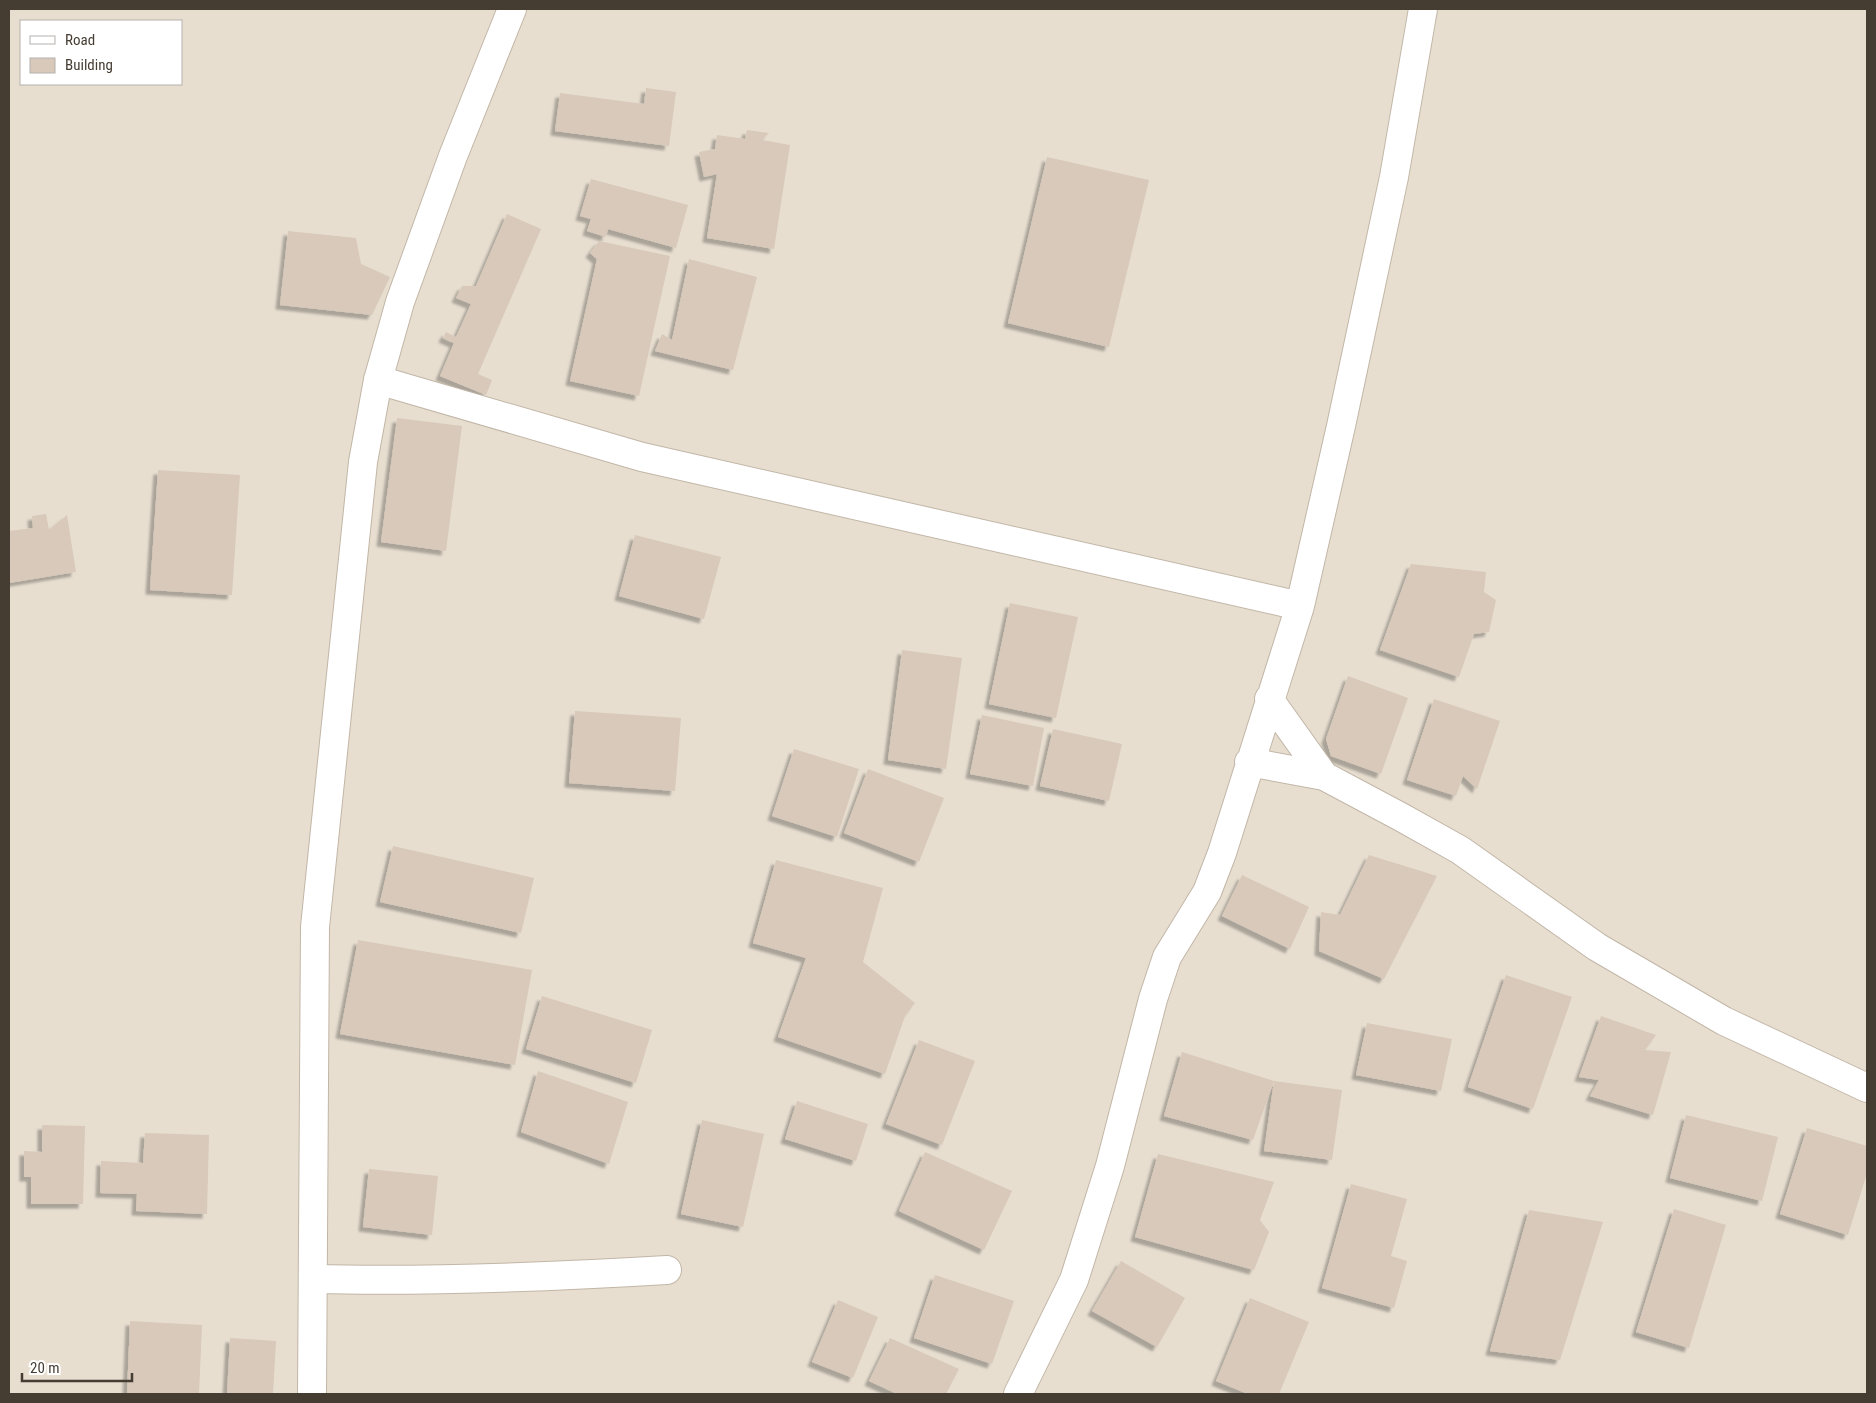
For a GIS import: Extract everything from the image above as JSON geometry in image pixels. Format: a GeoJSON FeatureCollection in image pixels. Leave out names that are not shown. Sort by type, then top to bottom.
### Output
{"type":"FeatureCollection","features":[{"type":"Feature","properties":{"kind":"street"},"geometry":{"type":"LineString","coordinates":[[312,1394],[315,927],[363,462],[378,380],[400,302],[452,156],[512,9]]}},
{"type":"Feature","properties":{"kind":"street"},"geometry":{"type":"LineString","coordinates":[[1018,1394],[1074,1280],[1110,1166],[1153,999],[1167,958],[1207,892],[1222,853],[1249,762],[1300,606],[1341,426],[1394,177],[1423,9]]}},
{"type":"Feature","properties":{"kind":"street"},"geometry":{"type":"LineString","coordinates":[[378,380],[642,457],[1209,587],[1300,606]]}},
{"type":"Feature","properties":{"kind":"street"},"geometry":{"type":"LineString","coordinates":[[1269,699],[1324,776]]}},
{"type":"Feature","properties":{"kind":"street"},"geometry":{"type":"LineString","coordinates":[[1249,762],[1324,776],[1460,850],[1597,947],[1724,1021],[1867,1088]]}},
{"type":"Feature","properties":{"kind":"street"},"geometry":{"type":"LineString","coordinates":[[314,1279],[407,1281],[528,1279],[667,1270]]}},
{"type":"Feature","properties":{"kind":"shaded area"},"geometry":{"type":"Polygon","coordinates":[[[9,9],[1867,9],[1867,1394],[9,1394],[9,9]]]}},
{"type":"Feature","properties":{"kind":"building"},"geometry":{"type":"Polygon","coordinates":[[[646,88],[676,92],[669,146],[555,131],[560,93],[644,104],[646,88]]]}},
{"type":"Feature","properties":{"kind":"building"},"geometry":{"type":"Polygon","coordinates":[[[747,130],[769,133],[762,140],[790,145],[774,249],[707,238],[717,174],[704,177],[699,152],[715,149],[717,135],[745,139],[747,130]]]}},
{"type":"Feature","properties":{"kind":"building"},"geometry":{"type":"Polygon","coordinates":[[[1047,157],[1149,180],[1109,347],[1008,323],[1047,157]]]}},
{"type":"Feature","properties":{"kind":"building"},"geometry":{"type":"Polygon","coordinates":[[[591,179],[688,205],[676,248],[608,229],[606,237],[587,231],[591,219],[580,216],[591,179]]]}},
{"type":"Feature","properties":{"kind":"building"},"geometry":{"type":"Polygon","coordinates":[[[507,214],[541,229],[478,374],[492,380],[486,395],[440,376],[454,343],[443,338],[446,332],[456,337],[471,304],[456,298],[462,286],[476,286],[507,214]]]}},
{"type":"Feature","properties":{"kind":"building"},"geometry":{"type":"Polygon","coordinates":[[[288,231],[356,238],[361,264],[390,277],[372,315],[280,305],[288,231]]]}},
{"type":"Feature","properties":{"kind":"building"},"geometry":{"type":"Polygon","coordinates":[[[599,241],[670,256],[639,396],[570,381],[597,259],[590,253],[599,241]]]}},
{"type":"Feature","properties":{"kind":"building"},"geometry":{"type":"Polygon","coordinates":[[[689,259],[757,277],[733,370],[655,351],[662,334],[672,340],[689,259]]]}},
{"type":"Feature","properties":{"kind":"building"},"geometry":{"type":"Polygon","coordinates":[[[397,418],[462,426],[446,551],[381,542],[397,418]]]}},
{"type":"Feature","properties":{"kind":"building"},"geometry":{"type":"Polygon","coordinates":[[[158,470],[240,475],[232,595],[150,590],[158,470]]]}},
{"type":"Feature","properties":{"kind":"building"},"geometry":{"type":"Polygon","coordinates":[[[46,514],[49,530],[67,515],[76,572],[9,583],[9,531],[33,528],[32,516],[46,514]]]}},
{"type":"Feature","properties":{"kind":"building"},"geometry":{"type":"Polygon","coordinates":[[[635,535],[721,557],[704,619],[619,596],[635,535]]]}},
{"type":"Feature","properties":{"kind":"building"},"geometry":{"type":"Polygon","coordinates":[[[1411,564],[1486,572],[1484,592],[1496,600],[1489,632],[1474,634],[1459,677],[1380,650],[1411,564]]]}},
{"type":"Feature","properties":{"kind":"building"},"geometry":{"type":"Polygon","coordinates":[[[1010,603],[1078,617],[1056,718],[989,704],[1010,603]]]}},
{"type":"Feature","properties":{"kind":"building"},"geometry":{"type":"Polygon","coordinates":[[[902,650],[962,658],[946,769],[888,760],[902,650]]]}},
{"type":"Feature","properties":{"kind":"building"},"geometry":{"type":"Polygon","coordinates":[[[1348,676],[1408,698],[1381,774],[1331,756],[1326,739],[1348,676]]]}},
{"type":"Feature","properties":{"kind":"building"},"geometry":{"type":"Polygon","coordinates":[[[1434,699],[1500,721],[1477,789],[1463,776],[1456,796],[1407,780],[1434,699]]]}},
{"type":"Feature","properties":{"kind":"building"},"geometry":{"type":"Polygon","coordinates":[[[575,711],[681,718],[675,791],[569,783],[575,711]]]}},
{"type":"Feature","properties":{"kind":"building"},"geometry":{"type":"Polygon","coordinates":[[[982,715],[1044,728],[1033,786],[970,774],[982,715]]]}},
{"type":"Feature","properties":{"kind":"building"},"geometry":{"type":"Polygon","coordinates":[[[1053,729],[1122,744],[1109,801],[1040,786],[1053,729]]]}},
{"type":"Feature","properties":{"kind":"building"},"geometry":{"type":"Polygon","coordinates":[[[794,749],[859,769],[837,837],[772,816],[794,749]]]}},
{"type":"Feature","properties":{"kind":"building"},"geometry":{"type":"Polygon","coordinates":[[[868,769],[944,798],[919,862],[844,833],[868,769]]]}},
{"type":"Feature","properties":{"kind":"building"},"geometry":{"type":"Polygon","coordinates":[[[393,846],[534,878],[521,933],[380,902],[393,846]]]}},
{"type":"Feature","properties":{"kind":"building"},"geometry":{"type":"Polygon","coordinates":[[[1369,855],[1437,876],[1384,979],[1319,951],[1321,912],[1340,915],[1369,855]]]}},
{"type":"Feature","properties":{"kind":"building"},"geometry":{"type":"Polygon","coordinates":[[[776,860],[883,888],[863,962],[915,1003],[905,1016],[885,1074],[778,1037],[806,958],[753,943],[776,860]]]}},
{"type":"Feature","properties":{"kind":"building"},"geometry":{"type":"Polygon","coordinates":[[[1242,875],[1309,907],[1290,949],[1222,916],[1242,875]]]}},
{"type":"Feature","properties":{"kind":"building"},"geometry":{"type":"Polygon","coordinates":[[[358,940],[532,970],[515,1065],[340,1034],[358,940]]]}},
{"type":"Feature","properties":{"kind":"building"},"geometry":{"type":"Polygon","coordinates":[[[1506,975],[1572,997],[1533,1109],[1468,1087],[1506,975]]]}},
{"type":"Feature","properties":{"kind":"building"},"geometry":{"type":"Polygon","coordinates":[[[542,996],[652,1030],[636,1083],[526,1049],[542,996]]]}},
{"type":"Feature","properties":{"kind":"building"},"geometry":{"type":"Polygon","coordinates":[[[1601,1016],[1656,1035],[1645,1050],[1671,1052],[1653,1115],[1590,1096],[1599,1080],[1579,1077],[1601,1016]]]}},
{"type":"Feature","properties":{"kind":"building"},"geometry":{"type":"Polygon","coordinates":[[[1367,1023],[1452,1039],[1441,1091],[1356,1075],[1367,1023]]]}},
{"type":"Feature","properties":{"kind":"building"},"geometry":{"type":"Polygon","coordinates":[[[919,1040],[975,1061],[942,1145],[886,1124],[919,1040]]]}},
{"type":"Feature","properties":{"kind":"building"},"geometry":{"type":"Polygon","coordinates":[[[1182,1052],[1274,1081],[1253,1140],[1164,1116],[1182,1052]]]}},
{"type":"Feature","properties":{"kind":"building"},"geometry":{"type":"Polygon","coordinates":[[[538,1071],[628,1102],[609,1164],[521,1132],[538,1071]]]}},
{"type":"Feature","properties":{"kind":"building"},"geometry":{"type":"Polygon","coordinates":[[[1274,1081],[1342,1090],[1332,1160],[1264,1151],[1274,1081]]]}},
{"type":"Feature","properties":{"kind":"building"},"geometry":{"type":"Polygon","coordinates":[[[797,1101],[868,1124],[856,1161],[785,1139],[797,1101]]]}},
{"type":"Feature","properties":{"kind":"building"},"geometry":{"type":"Polygon","coordinates":[[[1686,1115],[1778,1137],[1762,1201],[1670,1178],[1686,1115]]]}},
{"type":"Feature","properties":{"kind":"building"},"geometry":{"type":"Polygon","coordinates":[[[702,1120],[764,1134],[743,1227],[681,1214],[702,1120]]]}},
{"type":"Feature","properties":{"kind":"building"},"geometry":{"type":"Polygon","coordinates":[[[42,1125],[85,1126],[83,1204],[31,1204],[31,1177],[24,1177],[24,1151],[42,1152],[42,1125]]]}},
{"type":"Feature","properties":{"kind":"building"},"geometry":{"type":"Polygon","coordinates":[[[1807,1128],[1867,1146],[1867,1173],[1848,1235],[1780,1214],[1807,1128]]]}},
{"type":"Feature","properties":{"kind":"building"},"geometry":{"type":"Polygon","coordinates":[[[145,1133],[209,1135],[207,1214],[136,1211],[137,1194],[100,1193],[101,1161],[143,1163],[145,1133]]]}},
{"type":"Feature","properties":{"kind":"building"},"geometry":{"type":"Polygon","coordinates":[[[925,1152],[1012,1191],[984,1250],[899,1211],[925,1152]]]}},
{"type":"Feature","properties":{"kind":"building"},"geometry":{"type":"Polygon","coordinates":[[[1158,1154],[1274,1182],[1260,1220],[1269,1232],[1254,1270],[1135,1237],[1158,1154]]]}},
{"type":"Feature","properties":{"kind":"building"},"geometry":{"type":"Polygon","coordinates":[[[369,1169],[438,1176],[432,1235],[363,1227],[369,1169]]]}},
{"type":"Feature","properties":{"kind":"building"},"geometry":{"type":"Polygon","coordinates":[[[1351,1184],[1407,1199],[1391,1256],[1407,1261],[1394,1308],[1322,1288],[1351,1184]]]}},
{"type":"Feature","properties":{"kind":"building"},"geometry":{"type":"Polygon","coordinates":[[[1674,1209],[1726,1225],[1689,1348],[1636,1332],[1674,1209]]]}},
{"type":"Feature","properties":{"kind":"building"},"geometry":{"type":"Polygon","coordinates":[[[1529,1210],[1603,1222],[1560,1360],[1490,1351],[1529,1210]]]}},
{"type":"Feature","properties":{"kind":"building"},"geometry":{"type":"Polygon","coordinates":[[[1121,1261],[1185,1298],[1157,1347],[1092,1311],[1121,1261]]]}},
{"type":"Feature","properties":{"kind":"building"},"geometry":{"type":"Polygon","coordinates":[[[935,1275],[1014,1301],[992,1364],[914,1338],[935,1275]]]}},
{"type":"Feature","properties":{"kind":"building"},"geometry":{"type":"Polygon","coordinates":[[[1250,1298],[1309,1322],[1279,1394],[1248,1394],[1216,1381],[1250,1298]]]}},
{"type":"Feature","properties":{"kind":"building"},"geometry":{"type":"Polygon","coordinates":[[[838,1300],[878,1317],[853,1378],[812,1362],[838,1300]]]}},
{"type":"Feature","properties":{"kind":"building"},"geometry":{"type":"Polygon","coordinates":[[[130,1321],[202,1325],[199,1394],[127,1394],[130,1321]]]}},
{"type":"Feature","properties":{"kind":"building"},"geometry":{"type":"Polygon","coordinates":[[[230,1338],[276,1341],[273,1394],[227,1394],[230,1338]]]}},
{"type":"Feature","properties":{"kind":"building"},"geometry":{"type":"Polygon","coordinates":[[[890,1338],[959,1369],[946,1394],[897,1394],[869,1381],[890,1338]]]}}]}
